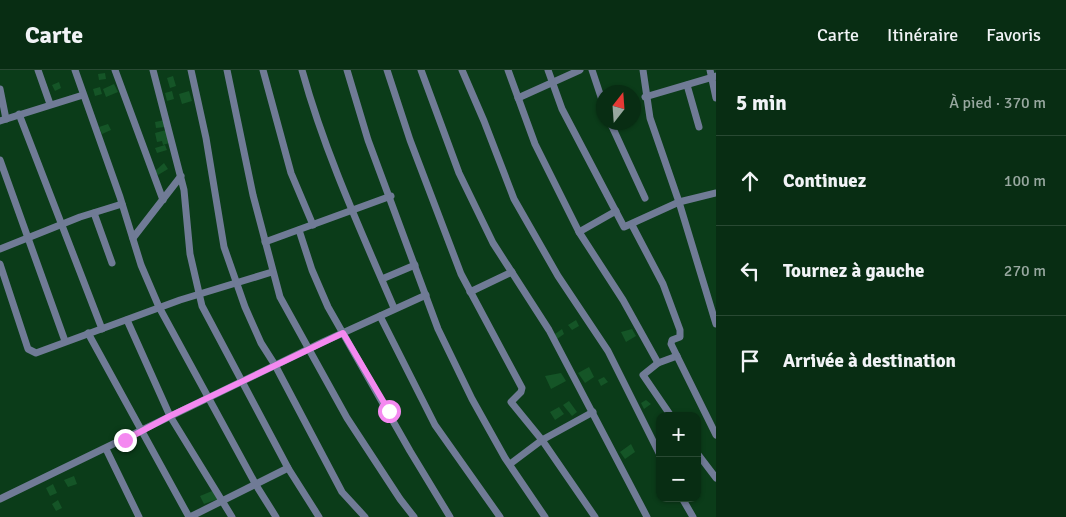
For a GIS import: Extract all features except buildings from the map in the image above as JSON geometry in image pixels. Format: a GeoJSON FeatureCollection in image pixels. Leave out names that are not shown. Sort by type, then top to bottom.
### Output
{"type":"FeatureCollection","features":[{"type":"Feature","properties":{"kind":"street"},"geometry":{"type":"LineString","coordinates":[[38,70],[50,104]]}},
{"type":"Feature","properties":{"kind":"street"},"geometry":{"type":"LineString","coordinates":[[76,70],[141,265],[159,308],[256,485],[276,517]]}},
{"type":"Feature","properties":{"kind":"street"},"geometry":{"type":"LineString","coordinates":[[115,70],[162,200]]}},
{"type":"Feature","properties":{"kind":"street"},"geometry":{"type":"LineString","coordinates":[[153,70],[181,176],[190,254],[198,294],[208,321],[288,468],[319,517]]}},
{"type":"Feature","properties":{"kind":"street"},"geometry":{"type":"LineString","coordinates":[[191,70],[206,138],[224,247],[236,282],[261,343],[275,365],[342,492],[365,517]]}},
{"type":"Feature","properties":{"kind":"street"},"geometry":{"type":"LineString","coordinates":[[227,70],[272,272],[280,297],[347,418],[400,499],[414,517]]}},
{"type":"Feature","properties":{"kind":"street"},"geometry":{"type":"LineString","coordinates":[[263,70],[290,173],[313,225]]}},
{"type":"Feature","properties":{"kind":"street"},"geometry":{"type":"LineString","coordinates":[[302,70],[318,125],[394,308]]}},
{"type":"Feature","properties":{"kind":"street"},"geometry":{"type":"LineString","coordinates":[[347,70],[368,140],[391,196],[438,329],[472,399],[510,464],[545,517]]}},
{"type":"Feature","properties":{"kind":"street"},"geometry":{"type":"LineString","coordinates":[[387,70],[410,140],[470,292],[522,388],[521,392],[511,402],[542,440],[595,517]]}},
{"type":"Feature","properties":{"kind":"street"},"geometry":{"type":"LineString","coordinates":[[421,70],[459,173],[493,243],[549,330],[647,517]]}},
{"type":"Feature","properties":{"kind":"street"},"geometry":{"type":"LineString","coordinates":[[462,70],[484,120],[514,199],[558,276],[608,351],[656,447]]}},
{"type":"Feature","properties":{"kind":"street"},"geometry":{"type":"LineString","coordinates":[[508,70],[535,144],[579,232],[623,300],[658,363]]}},
{"type":"Feature","properties":{"kind":"street"},"geometry":{"type":"LineString","coordinates":[[548,70],[562,109],[623,227],[632,225],[679,202],[716,193]]}},
{"type":"Feature","properties":{"kind":"street"},"geometry":{"type":"LineString","coordinates":[[518,98],[580,70]]}},
{"type":"Feature","properties":{"kind":"street"},"geometry":{"type":"LineString","coordinates":[[592,70],[597,85]]}},
{"type":"Feature","properties":{"kind":"street"},"geometry":{"type":"LineString","coordinates":[[643,70],[645,97],[650,118],[679,202],[716,324]]}},
{"type":"Feature","properties":{"kind":"street"},"geometry":{"type":"LineString","coordinates":[[645,97],[688,85],[713,74],[716,98]]}},
{"type":"Feature","properties":{"kind":"street"},"geometry":{"type":"LineString","coordinates":[[688,85],[699,127]]}},
{"type":"Feature","properties":{"kind":"street"},"geometry":{"type":"LineString","coordinates":[[0,89],[3,120],[83,95]]}},
{"type":"Feature","properties":{"kind":"street"},"geometry":{"type":"LineString","coordinates":[[19,114],[102,329]]}},
{"type":"Feature","properties":{"kind":"street"},"geometry":{"type":"LineString","coordinates":[[614,130],[645,198]]}},
{"type":"Feature","properties":{"kind":"street"},"geometry":{"type":"LineString","coordinates":[[0,160],[66,341]]}},
{"type":"Feature","properties":{"kind":"street"},"geometry":{"type":"LineString","coordinates":[[133,238],[181,176]]}},
{"type":"Feature","properties":{"kind":"street"},"geometry":{"type":"LineString","coordinates":[[265,242],[391,196]]}},
{"type":"Feature","properties":{"kind":"street"},"geometry":{"type":"LineString","coordinates":[[0,249],[122,204]]}},
{"type":"Feature","properties":{"kind":"street"},"geometry":{"type":"LineString","coordinates":[[579,232],[616,211]]}},
{"type":"Feature","properties":{"kind":"street"},"geometry":{"type":"LineString","coordinates":[[94,213],[112,263]]}},
{"type":"Feature","properties":{"kind":"street"},"geometry":{"type":"LineString","coordinates":[[632,225],[663,284],[680,330],[680,337],[671,342],[716,434]]}},
{"type":"Feature","properties":{"kind":"street"},"geometry":{"type":"LineString","coordinates":[[299,230],[312,270],[343,333],[410,452],[450,517]]}},
{"type":"Feature","properties":{"kind":"street"},"geometry":{"type":"LineString","coordinates":[[0,264],[31,353],[36,354],[66,341],[198,294],[272,272]]}},
{"type":"Feature","properties":{"kind":"street"},"geometry":{"type":"LineString","coordinates":[[382,279],[415,265]]}},
{"type":"Feature","properties":{"kind":"street"},"geometry":{"type":"LineString","coordinates":[[470,292],[512,272]]}},
{"type":"Feature","properties":{"kind":"street"},"geometry":{"type":"LineString","coordinates":[[0,500],[275,365],[394,308],[426,295]]}},
{"type":"Feature","properties":{"kind":"street"},"geometry":{"type":"LineString","coordinates":[[380,316],[435,425],[500,517]]}},
{"type":"Feature","properties":{"kind":"street"},"geometry":{"type":"LineString","coordinates":[[127,320],[170,416],[232,517]]}},
{"type":"Feature","properties":{"kind":"street"},"geometry":{"type":"LineString","coordinates":[[88,334],[140,432],[190,517],[288,468]]}},
{"type":"Feature","properties":{"kind":"street"},"geometry":{"type":"LineString","coordinates":[[668,412],[643,375],[658,363],[677,356]]}},
{"type":"Feature","properties":{"kind":"street"},"geometry":{"type":"LineString","coordinates":[[510,464],[542,440],[593,412]]}},
{"type":"Feature","properties":{"kind":"street"},"geometry":{"type":"LineString","coordinates":[[106,449],[139,517]]}},
{"type":"Feature","properties":{"kind":"street"},"geometry":{"type":"LineString","coordinates":[[701,457],[716,478]]}},
{"type":"Feature","properties":{"kind":"street"},"geometry":{"type":"LineString","coordinates":[[684,502],[693,517]]}},
{"type":"Feature","properties":{"kind":"route"},"geometry":{"type":"LineString","coordinates":[[125,440],[170,416],[343,333],[389,411]]}}]}
